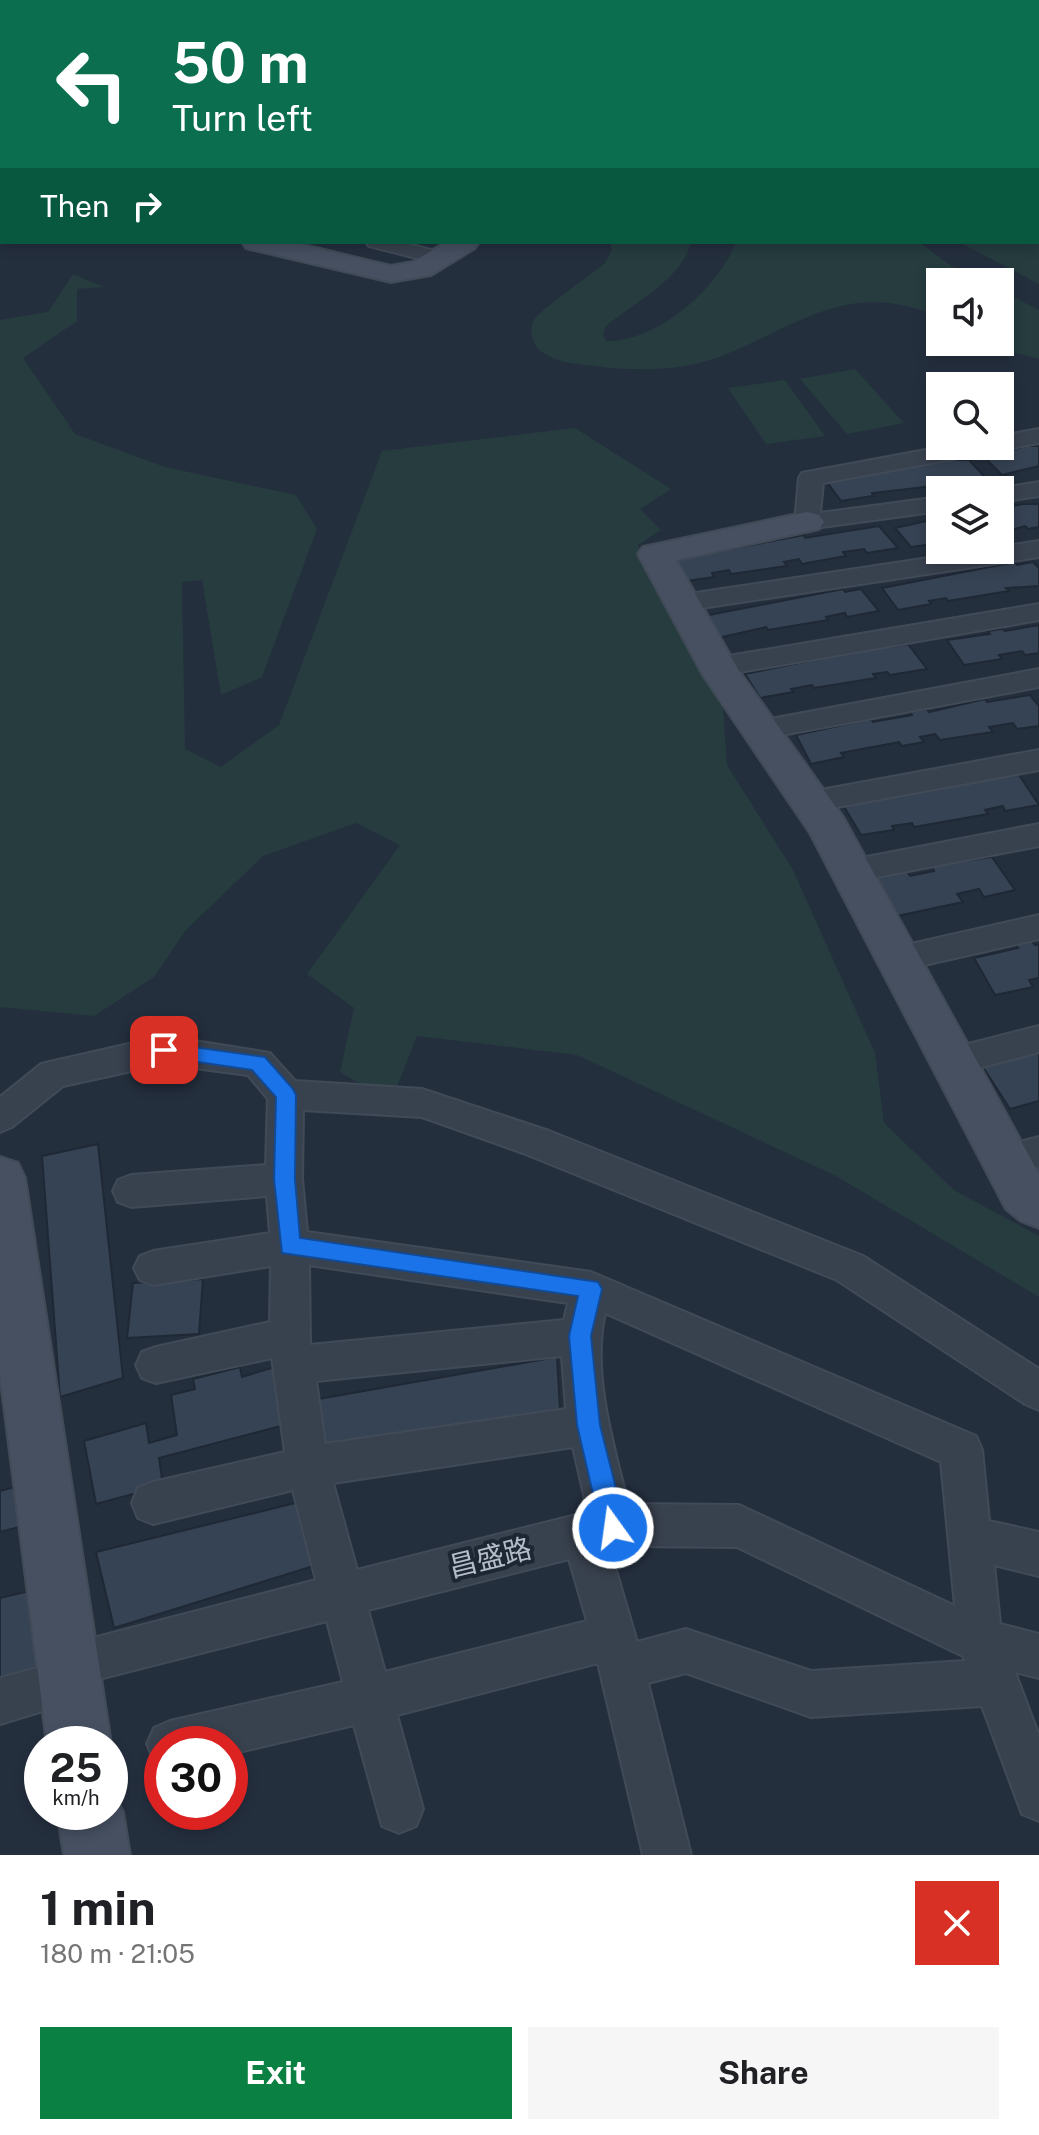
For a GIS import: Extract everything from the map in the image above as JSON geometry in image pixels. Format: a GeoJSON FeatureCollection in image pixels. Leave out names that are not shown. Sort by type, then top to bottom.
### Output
{"type":"FeatureCollection","features":[{"type":"Feature","properties":{"kind":"street"},"geometry":{"type":"LineString","coordinates":[[264,244],[391,274],[421,269],[462,244]]}},
{"type":"Feature","properties":{"kind":"street"},"geometry":{"type":"LineString","coordinates":[[384,244],[440,258]]}},
{"type":"Feature","properties":{"kind":"street"},"geometry":{"type":"LineString","coordinates":[[1014,440],[1039,436]]}},
{"type":"Feature","properties":{"kind":"street"},"geometry":{"type":"LineString","coordinates":[[807,522],[811,478],[926,457]]}},
{"type":"Feature","properties":{"kind":"street"},"geometry":{"type":"LineString","coordinates":[[1014,493],[1039,489]]}},
{"type":"Feature","properties":{"kind":"street"},"geometry":{"type":"LineString","coordinates":[[926,506],[807,522],[655,554],[717,667],[810,802],[851,871],[953,1061],[1023,1156],[1024,1194],[1039,1206]]}},
{"type":"Feature","properties":{"kind":"street"},"geometry":{"type":"LineString","coordinates":[[682,603],[1039,549]]}},
{"type":"Feature","properties":{"kind":"street"},"geometry":{"type":"LineString","coordinates":[[717,667],[1039,612]]}},
{"type":"Feature","properties":{"kind":"street"},"geometry":{"type":"LineString","coordinates":[[760,730],[1039,678]]}},
{"type":"Feature","properties":{"kind":"street"},"geometry":{"type":"LineString","coordinates":[[810,802],[1039,760]]}},
{"type":"Feature","properties":{"kind":"street"},"geometry":{"type":"LineString","coordinates":[[851,871],[1039,835]]}},
{"type":"Feature","properties":{"kind":"street"},"geometry":{"type":"LineString","coordinates":[[898,959],[1039,927]]}},
{"type":"Feature","properties":{"kind":"street"},"geometry":{"type":"LineString","coordinates":[[953,1061],[1039,1039]]}},
{"type":"Feature","properties":{"kind":"street"},"geometry":{"type":"LineString","coordinates":[[0,1117],[53,1074],[164,1050],[258,1063],[286,1095],[284,1179],[290,1246],[292,1350],[308,1467],[399,1809]]}},
{"type":"Feature","properties":{"kind":"street"},"geometry":{"type":"LineString","coordinates":[[286,1095],[422,1103],[536,1142],[850,1268],[1039,1391]]}},
{"type":"Feature","properties":{"kind":"street"},"geometry":{"type":"LineString","coordinates":[[0,1178],[15,1400],[76,1726]]}},
{"type":"Feature","properties":{"kind":"street"},"geometry":{"type":"LineString","coordinates":[[131,1191],[284,1179]]}},
{"type":"Feature","properties":{"kind":"street"},"geometry":{"type":"LineString","coordinates":[[153,1268],[290,1246],[591,1289],[961,1450],[980,1641],[1038,1793]]}},
{"type":"Feature","properties":{"kind":"street"},"geometry":{"type":"LineString","coordinates":[[591,1289],[580,1336],[598,1531],[618,1652],[667,1855]]}},
{"type":"Feature","properties":{"kind":"street"},"geometry":{"type":"LineString","coordinates":[[156,1365],[292,1350],[580,1336]]}},
{"type":"Feature","properties":{"kind":"street"},"geometry":{"type":"LineString","coordinates":[[153,1503],[308,1467],[588,1425]]}},
{"type":"Feature","properties":{"kind":"street","name":"昌盛路"},"geometry":{"type":"LineString","coordinates":[[0,1701],[68,1674],[343,1595],[631,1525],[739,1526],[980,1641],[1039,1656]]}},
{"type":"Feature","properties":{"kind":"street"},"geometry":{"type":"LineString","coordinates":[[970,1538],[1039,1554]]}},
{"type":"Feature","properties":{"kind":"street"},"geometry":{"type":"LineString","coordinates":[[248,1726],[370,1699],[618,1652],[686,1651],[811,1694],[996,1682]]}},
{"type":"Feature","properties":{"kind":"street"},"geometry":{"type":"LineString","coordinates":[[93,1830],[97,1855]]}},
{"type":"Feature","properties":{"kind":"green space"},"geometry":{"type":"Polygon","coordinates":[[[610,244],[690,244],[668,279],[606,326],[603,334],[606,341],[645,333],[683,310],[715,277],[735,244],[922,244],[955,268],[926,268],[926,312],[896,304],[851,304],[803,319],[742,348],[695,364],[645,369],[611,368],[548,356],[534,342],[531,329],[534,320],[605,263],[612,250],[610,244]]]}},
{"type":"Feature","properties":{"kind":"green space"},"geometry":{"type":"Polygon","coordinates":[[[963,244],[1039,244],[1039,284],[1014,271],[1014,268],[963,244]]]}},
{"type":"Feature","properties":{"kind":"green space"},"geometry":{"type":"Polygon","coordinates":[[[73,274],[104,287],[77,289],[77,321],[23,358],[75,434],[165,467],[296,495],[317,529],[262,677],[221,695],[202,580],[182,582],[185,749],[221,767],[279,725],[382,451],[575,428],[671,489],[640,509],[661,530],[638,545],[722,695],[727,765],[793,870],[875,1053],[884,1123],[954,1190],[1039,1236],[1039,1297],[836,1176],[577,1055],[417,1036],[391,1102],[340,1072],[354,1008],[307,974],[400,845],[356,823],[263,856],[186,930],[154,977],[94,1016],[0,1007],[0,320],[48,312],[73,274]]]}},
{"type":"Feature","properties":{"kind":"green space"},"geometry":{"type":"Polygon","coordinates":[[[1014,297],[1039,310],[1039,359],[1014,353],[1014,297]]]}},
{"type":"Feature","properties":{"kind":"green space"},"geometry":{"type":"Polygon","coordinates":[[[855,369],[904,423],[847,434],[800,379],[855,369]]]}},
{"type":"Feature","properties":{"kind":"green space"},"geometry":{"type":"Polygon","coordinates":[[[785,380],[825,436],[766,444],[728,388],[785,380]]]}},
{"type":"Feature","properties":{"kind":"building"},"geometry":{"type":"Polygon","coordinates":[[[1039,446],[1039,466],[1002,475],[987,460],[1014,460],[1014,449],[1039,446]]]}},
{"type":"Feature","properties":{"kind":"building"},"geometry":{"type":"Polygon","coordinates":[[[952,460],[969,460],[984,476],[926,476],[926,487],[872,493],[873,496],[841,501],[827,482],[952,460]]]}},
{"type":"Feature","properties":{"kind":"building"},"geometry":{"type":"Polygon","coordinates":[[[1039,504],[1039,527],[1014,529],[1014,506],[1039,504]]]}},
{"type":"Feature","properties":{"kind":"building"},"geometry":{"type":"Polygon","coordinates":[[[926,521],[926,545],[911,547],[895,528],[926,521]]]}},
{"type":"Feature","properties":{"kind":"building"},"geometry":{"type":"Polygon","coordinates":[[[879,526],[898,548],[867,553],[864,549],[843,552],[846,556],[802,564],[799,559],[784,562],[787,566],[731,574],[729,570],[712,573],[714,577],[687,581],[673,560],[804,535],[805,538],[879,526]]]}},
{"type":"Feature","properties":{"kind":"building"},"geometry":{"type":"Polygon","coordinates":[[[1033,562],[1039,568],[1039,586],[1006,588],[1009,591],[948,601],[946,598],[898,610],[882,588],[1014,564],[1017,565],[1033,562]]]}},
{"type":"Feature","properties":{"kind":"building"},"geometry":{"type":"Polygon","coordinates":[[[843,589],[845,592],[861,589],[879,611],[847,617],[845,613],[826,617],[828,620],[768,630],[766,627],[718,638],[704,616],[843,589]]]}},
{"type":"Feature","properties":{"kind":"building"},"geometry":{"type":"Polygon","coordinates":[[[1039,625],[1039,653],[1025,655],[1022,651],[999,655],[1002,659],[964,665],[947,640],[990,634],[988,631],[1039,625]]]}},
{"type":"Feature","properties":{"kind":"building"},"geometry":{"type":"Polygon","coordinates":[[[908,644],[927,669],[890,675],[887,672],[873,674],[876,678],[814,688],[812,685],[760,698],[745,674],[888,645],[908,644]]]}},
{"type":"Feature","properties":{"kind":"building"},"geometry":{"type":"Polygon","coordinates":[[[1030,695],[1039,706],[1039,726],[1017,729],[1013,723],[989,727],[993,732],[940,740],[935,734],[920,737],[924,742],[902,746],[899,742],[841,753],[844,757],[811,764],[796,735],[985,699],[987,702],[1030,695]]]}},
{"type":"Feature","properties":{"kind":"building"},"geometry":{"type":"Polygon","coordinates":[[[1019,775],[1039,805],[1005,811],[1003,806],[985,810],[988,814],[914,827],[912,823],[892,826],[894,830],[861,835],[843,805],[990,776],[992,779],[1019,775]]]}},
{"type":"Feature","properties":{"kind":"building"},"geometry":{"type":"Polygon","coordinates":[[[992,857],[1015,890],[984,897],[979,889],[957,894],[963,902],[897,916],[874,878],[907,871],[910,876],[934,871],[931,866],[992,857]]]}},
{"type":"Feature","properties":{"kind":"building"},"geometry":{"type":"Polygon","coordinates":[[[1032,941],[1035,945],[1039,944],[1039,978],[1029,980],[1033,987],[995,995],[974,958],[1018,948],[1015,945],[1032,941]]]}},
{"type":"Feature","properties":{"kind":"building"},"geometry":{"type":"Polygon","coordinates":[[[1039,1052],[1039,1101],[1010,1109],[983,1067],[1039,1052]]]}},
{"type":"Feature","properties":{"kind":"building"},"geometry":{"type":"Polygon","coordinates":[[[98,1144],[123,1378],[60,1397],[42,1156],[98,1144]]]}},
{"type":"Feature","properties":{"kind":"building"},"geometry":{"type":"Polygon","coordinates":[[[203,1279],[199,1334],[127,1338],[133,1283],[203,1279]]]}},
{"type":"Feature","properties":{"kind":"building"},"geometry":{"type":"Polygon","coordinates":[[[557,1357],[560,1409],[311,1453],[307,1401],[557,1357]]]}},
{"type":"Feature","properties":{"kind":"building"},"geometry":{"type":"Polygon","coordinates":[[[281,1365],[292,1423],[159,1458],[163,1486],[96,1504],[84,1441],[146,1423],[149,1443],[177,1435],[171,1395],[195,1389],[193,1379],[240,1367],[242,1377],[281,1365]]]}},
{"type":"Feature","properties":{"kind":"building"},"geometry":{"type":"Polygon","coordinates":[[[29,1483],[34,1523],[0,1532],[0,1491],[29,1483]]]}},
{"type":"Feature","properties":{"kind":"building"},"geometry":{"type":"Polygon","coordinates":[[[295,1503],[323,1563],[114,1628],[96,1552],[295,1503]]]}},
{"type":"Feature","properties":{"kind":"building"},"geometry":{"type":"Polygon","coordinates":[[[29,1591],[37,1669],[0,1678],[0,1598],[29,1591]]]}},
{"type":"Feature","properties":{"kind":"route"},"geometry":{"type":"LineString","coordinates":[[164,1050],[258,1063],[286,1095],[284,1179],[290,1246],[591,1289],[580,1336],[588,1425],[613,1528]]}}]}
